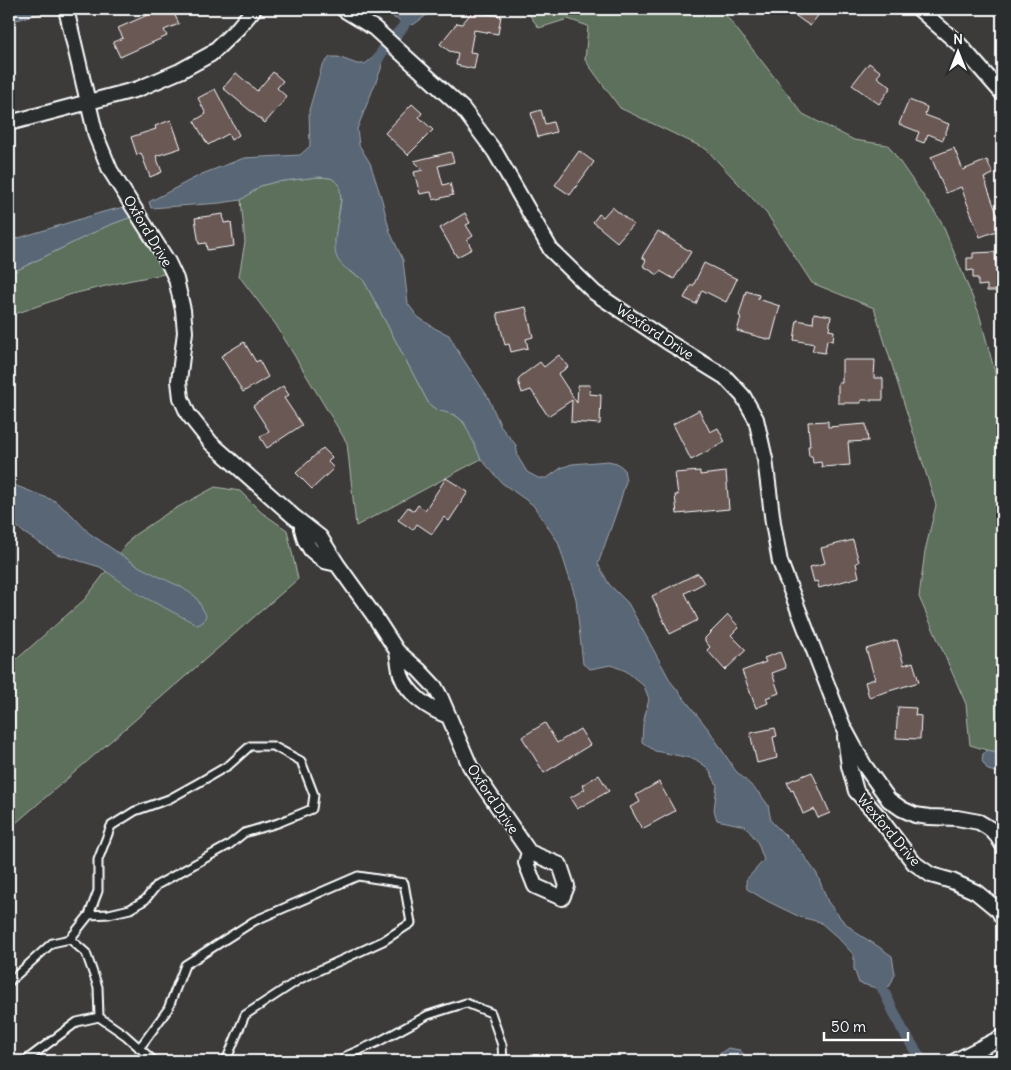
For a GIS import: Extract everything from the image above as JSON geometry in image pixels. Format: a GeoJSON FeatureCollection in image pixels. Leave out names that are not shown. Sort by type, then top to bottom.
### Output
{"type":"FeatureCollection","features":[{"type":"Feature","properties":{"kind":"street","name":"Oxford Drive"},"geometry":{"type":"LineString","coordinates":[[66,9],[96,136],[110,170],[168,262],[176,279],[183,310],[185,332],[179,381],[181,398],[188,414],[211,443],[320,537],[397,651],[419,670],[434,687],[470,766],[529,852]]}},
{"type":"Feature","properties":{"kind":"street"},"geometry":{"type":"LineString","coordinates":[[9,123],[138,89],[180,71],[211,54],[238,28],[254,9]]}},
{"type":"Feature","properties":{"kind":"street","name":"Wexford Drive"},"geometry":{"type":"LineString","coordinates":[[343,9],[374,28],[463,109],[495,152],[551,250],[595,293],[668,342],[725,377],[743,396],[756,419],[765,459],[780,562],[843,726],[864,765],[890,800],[902,810],[915,815],[958,818],[979,822],[989,828],[1002,844]]}},
{"type":"Feature","properties":{"kind":"street"},"geometry":{"type":"LineString","coordinates":[[919,9],[960,45],[1002,93]]}},
{"type":"Feature","properties":{"kind":"street","name":"Oxford Drive"},"geometry":{"type":"LineString","coordinates":[[397,651],[401,675],[408,688],[437,712],[448,716]]}},
{"type":"Feature","properties":{"kind":"street","name":"Wexford Drive"},"geometry":{"type":"LineString","coordinates":[[843,726],[849,766],[856,791],[914,863],[931,875],[952,881],[976,892],[998,910],[1002,917]]}},
{"type":"Feature","properties":{"kind":"street"},"geometry":{"type":"LineString","coordinates":[[955,1061],[1002,1037]]}},
{"type":"Feature","properties":{"kind":"lane"},"geometry":{"type":"LineString","coordinates":[[9,982],[52,943],[70,939],[89,915],[98,890],[98,860],[110,826],[135,811],[169,799],[229,765],[250,746],[274,746],[301,761],[314,795],[312,809],[278,823],[244,833],[229,845],[157,885],[145,900],[130,909],[109,914],[89,915]]}},
{"type":"Feature","properties":{"kind":"lane"},"geometry":{"type":"LineString","coordinates":[[139,1048],[168,1009],[185,965],[254,921],[358,876],[404,883],[411,923],[383,941],[300,979],[245,1015],[226,1061]]}},
{"type":"Feature","properties":{"kind":"lane"},"geometry":{"type":"LineString","coordinates":[[70,939],[86,953],[98,987],[99,1017]]}},
{"type":"Feature","properties":{"kind":"lane"},"geometry":{"type":"LineString","coordinates":[[343,1061],[346,1056],[378,1042],[428,1015],[466,1003],[491,1013],[502,1045],[503,1061]]}},
{"type":"Feature","properties":{"kind":"lane"},"geometry":{"type":"LineString","coordinates":[[26,1061],[77,1022],[99,1017],[125,1035],[154,1061]]}},
{"type":"Feature","properties":{"kind":"green space"},"geometry":{"type":"Polygon","coordinates":[[[525,9],[721,9],[803,114],[854,140],[888,145],[941,221],[979,313],[1002,399],[1002,753],[970,745],[966,704],[919,597],[925,551],[936,505],[874,308],[812,283],[767,214],[706,149],[620,108],[585,60],[588,26],[568,19],[539,28],[525,9]]]}},
{"type":"Feature","properties":{"kind":"green space"},"geometry":{"type":"Polygon","coordinates":[[[318,177],[331,178],[340,184],[341,198],[335,241],[350,272],[363,279],[429,404],[459,418],[470,434],[481,459],[356,526],[347,443],[276,325],[239,276],[245,242],[241,200],[260,186],[275,182],[318,177]]]}},
{"type":"Feature","properties":{"kind":"green space"},"geometry":{"type":"Polygon","coordinates":[[[131,217],[169,273],[72,294],[15,314],[9,319],[9,274],[107,226],[131,217]]]}},
{"type":"Feature","properties":{"kind":"green space"},"geometry":{"type":"Polygon","coordinates":[[[215,487],[240,491],[261,512],[287,530],[298,579],[9,829],[9,666],[85,599],[133,536],[169,512],[215,487]]]}},
{"type":"Feature","properties":{"kind":"water"},"geometry":{"type":"Polygon","coordinates":[[[9,9],[57,9],[9,22],[9,9]]]}},
{"type":"Feature","properties":{"kind":"water"},"geometry":{"type":"Polygon","coordinates":[[[389,9],[435,9],[413,25],[394,18],[389,9]]]}},
{"type":"Feature","properties":{"kind":"water"},"geometry":{"type":"Polygon","coordinates":[[[375,56],[382,59],[381,69],[357,129],[359,145],[370,163],[390,232],[403,260],[408,304],[418,317],[449,335],[488,397],[501,427],[516,445],[518,457],[527,472],[538,478],[547,478],[561,468],[572,464],[608,461],[617,463],[624,469],[626,481],[598,564],[609,584],[628,603],[671,682],[709,730],[735,770],[760,794],[768,805],[771,821],[799,849],[817,874],[828,902],[843,921],[858,934],[892,956],[895,974],[890,986],[876,988],[859,983],[854,969],[854,955],[820,922],[800,917],[747,889],[746,880],[764,860],[757,841],[745,826],[717,820],[714,810],[717,785],[708,768],[695,759],[655,751],[642,742],[643,724],[649,699],[644,686],[626,671],[611,665],[590,669],[583,664],[576,599],[558,542],[533,505],[502,483],[481,459],[464,422],[455,415],[437,410],[429,404],[363,279],[346,269],[338,260],[335,247],[341,200],[339,184],[331,178],[318,177],[275,182],[260,186],[241,200],[151,208],[149,202],[202,174],[244,158],[300,155],[310,146],[309,110],[322,66],[330,57],[338,57],[357,64],[365,64],[375,56]]]}},
{"type":"Feature","properties":{"kind":"water"},"geometry":{"type":"Polygon","coordinates":[[[124,207],[131,217],[107,226],[9,274],[9,241],[124,207]]]}},
{"type":"Feature","properties":{"kind":"water"},"geometry":{"type":"Polygon","coordinates":[[[9,483],[55,501],[89,533],[136,565],[181,587],[196,597],[206,615],[203,622],[198,625],[140,595],[100,567],[57,554],[24,533],[9,519],[9,483]]]}},
{"type":"Feature","properties":{"kind":"water"},"geometry":{"type":"Polygon","coordinates":[[[987,750],[1002,753],[1002,774],[988,770],[982,761],[983,754],[987,750]]]}},
{"type":"Feature","properties":{"kind":"water"},"geometry":{"type":"Polygon","coordinates":[[[728,1048],[740,1050],[749,1061],[709,1061],[728,1048]]]}},
{"type":"Feature","properties":{"kind":"building"},"geometry":{"type":"Polygon","coordinates":[[[161,9],[172,9],[179,24],[164,30],[167,36],[120,57],[113,42],[123,38],[118,28],[161,9]]]}},
{"type":"Feature","properties":{"kind":"building"},"geometry":{"type":"Polygon","coordinates":[[[786,9],[823,9],[810,26],[786,9]]]}},
{"type":"Feature","properties":{"kind":"building"},"geometry":{"type":"Polygon","coordinates":[[[472,12],[501,16],[498,34],[474,30],[470,52],[477,53],[474,69],[456,65],[458,53],[449,51],[440,44],[457,23],[462,24],[472,12]]]}},
{"type":"Feature","properties":{"kind":"building"},"geometry":{"type":"Polygon","coordinates":[[[869,63],[881,72],[877,77],[891,87],[879,104],[852,85],[869,63]]]}},
{"type":"Feature","properties":{"kind":"building"},"geometry":{"type":"Polygon","coordinates":[[[273,72],[283,81],[277,88],[287,97],[265,123],[223,88],[236,73],[257,91],[273,72]]]}},
{"type":"Feature","properties":{"kind":"building"},"geometry":{"type":"Polygon","coordinates":[[[215,89],[239,135],[231,140],[228,134],[208,145],[194,121],[206,114],[198,98],[215,89]]]}},
{"type":"Feature","properties":{"kind":"building"},"geometry":{"type":"Polygon","coordinates":[[[909,100],[927,107],[925,115],[949,124],[943,140],[928,134],[924,143],[916,140],[919,132],[899,124],[909,100]]]}},
{"type":"Feature","properties":{"kind":"building"},"geometry":{"type":"Polygon","coordinates":[[[412,104],[422,113],[419,117],[433,130],[408,155],[385,133],[412,104]]]}},
{"type":"Feature","properties":{"kind":"building"},"geometry":{"type":"Polygon","coordinates":[[[541,110],[545,124],[553,122],[556,132],[538,137],[531,113],[541,110]]]}},
{"type":"Feature","properties":{"kind":"building"},"geometry":{"type":"Polygon","coordinates":[[[171,120],[181,148],[156,156],[162,172],[150,177],[141,153],[137,155],[131,137],[156,129],[155,126],[171,120]]]}},
{"type":"Feature","properties":{"kind":"building"},"geometry":{"type":"Polygon","coordinates":[[[954,148],[963,170],[987,160],[993,174],[984,178],[997,214],[1002,212],[1002,229],[980,237],[961,187],[946,193],[931,157],[954,148]]]}},
{"type":"Feature","properties":{"kind":"building"},"geometry":{"type":"Polygon","coordinates":[[[579,151],[594,162],[570,195],[555,185],[579,151]]]}},
{"type":"Feature","properties":{"kind":"building"},"geometry":{"type":"Polygon","coordinates":[[[451,152],[454,162],[438,166],[443,185],[450,183],[453,195],[433,200],[431,192],[420,194],[414,172],[423,170],[414,161],[451,152]]]}},
{"type":"Feature","properties":{"kind":"building"},"geometry":{"type":"Polygon","coordinates":[[[612,207],[633,224],[617,242],[593,222],[599,214],[603,217],[612,207]]]}},
{"type":"Feature","properties":{"kind":"building"},"geometry":{"type":"Polygon","coordinates":[[[465,213],[470,223],[466,225],[473,236],[467,240],[472,249],[457,257],[440,228],[465,213]]]}},
{"type":"Feature","properties":{"kind":"building"},"geometry":{"type":"Polygon","coordinates":[[[223,214],[224,223],[231,222],[234,246],[207,250],[206,243],[199,244],[195,218],[223,214]]]}},
{"type":"Feature","properties":{"kind":"building"},"geometry":{"type":"Polygon","coordinates":[[[658,231],[691,252],[674,279],[660,271],[658,275],[643,266],[646,260],[642,257],[658,231]]]}},
{"type":"Feature","properties":{"kind":"building"},"geometry":{"type":"Polygon","coordinates":[[[995,252],[996,271],[1002,271],[1002,291],[987,291],[987,285],[978,286],[978,278],[973,278],[973,270],[967,271],[967,258],[973,258],[973,253],[995,252]]]}},
{"type":"Feature","properties":{"kind":"building"},"geometry":{"type":"Polygon","coordinates":[[[704,263],[737,279],[726,302],[702,290],[696,304],[684,298],[691,285],[693,286],[704,263]]]}},
{"type":"Feature","properties":{"kind":"building"},"geometry":{"type":"Polygon","coordinates":[[[746,291],[759,295],[758,299],[780,306],[771,340],[737,331],[746,291]]]}},
{"type":"Feature","properties":{"kind":"building"},"geometry":{"type":"Polygon","coordinates":[[[526,307],[533,337],[526,339],[528,348],[511,352],[509,344],[505,345],[497,313],[526,307]]]}},
{"type":"Feature","properties":{"kind":"building"},"geometry":{"type":"Polygon","coordinates":[[[814,313],[831,316],[829,330],[834,331],[833,341],[827,340],[825,353],[812,351],[814,344],[794,340],[797,320],[813,323],[814,313]]]}},
{"type":"Feature","properties":{"kind":"building"},"geometry":{"type":"Polygon","coordinates":[[[244,342],[256,362],[259,360],[268,377],[243,392],[221,356],[244,342]]]}},
{"type":"Feature","properties":{"kind":"building"},"geometry":{"type":"Polygon","coordinates":[[[559,355],[568,367],[558,374],[577,403],[578,385],[590,385],[589,394],[601,395],[600,424],[571,422],[572,400],[548,416],[531,390],[522,393],[518,381],[521,376],[540,362],[544,367],[559,355]]]}},
{"type":"Feature","properties":{"kind":"building"},"geometry":{"type":"Polygon","coordinates":[[[842,360],[875,360],[874,378],[883,378],[883,400],[861,400],[861,403],[838,403],[838,383],[842,383],[842,360]]]}},
{"type":"Feature","properties":{"kind":"building"},"geometry":{"type":"Polygon","coordinates":[[[283,386],[289,395],[284,398],[302,425],[267,448],[260,437],[269,431],[253,406],[283,386]]]}},
{"type":"Feature","properties":{"kind":"building"},"geometry":{"type":"Polygon","coordinates":[[[699,410],[710,432],[718,428],[725,442],[691,460],[673,424],[699,410]]]}},
{"type":"Feature","properties":{"kind":"building"},"geometry":{"type":"Polygon","coordinates":[[[828,421],[828,427],[866,424],[868,441],[848,442],[850,465],[822,467],[821,462],[813,463],[812,456],[809,456],[808,422],[828,421]]]}},
{"type":"Feature","properties":{"kind":"building"},"geometry":{"type":"Polygon","coordinates":[[[323,448],[332,457],[328,462],[334,468],[312,489],[296,473],[323,448]]]}},
{"type":"Feature","properties":{"kind":"building"},"geometry":{"type":"Polygon","coordinates":[[[700,471],[700,475],[726,472],[729,509],[677,514],[675,495],[678,495],[675,473],[700,471]]]}},
{"type":"Feature","properties":{"kind":"building"},"geometry":{"type":"Polygon","coordinates":[[[446,478],[468,492],[449,521],[444,517],[432,534],[417,524],[413,530],[398,520],[408,507],[414,511],[418,505],[425,510],[446,478]]]}},
{"type":"Feature","properties":{"kind":"building"},"geometry":{"type":"Polygon","coordinates":[[[853,540],[859,562],[856,563],[859,577],[819,588],[817,581],[814,582],[810,567],[825,563],[821,548],[853,540]]]}},
{"type":"Feature","properties":{"kind":"building"},"geometry":{"type":"Polygon","coordinates":[[[698,573],[704,583],[685,593],[698,620],[670,634],[652,596],[698,573]]]}},
{"type":"Feature","properties":{"kind":"building"},"geometry":{"type":"Polygon","coordinates":[[[728,615],[739,627],[731,635],[746,650],[725,670],[707,650],[710,647],[705,638],[728,615]]]}},
{"type":"Feature","properties":{"kind":"building"},"geometry":{"type":"Polygon","coordinates":[[[897,640],[904,665],[913,662],[919,682],[869,697],[865,682],[875,679],[866,649],[897,640]]]}},
{"type":"Feature","properties":{"kind":"building"},"geometry":{"type":"Polygon","coordinates":[[[780,652],[786,668],[772,673],[779,693],[766,698],[768,703],[756,708],[742,671],[766,662],[764,658],[780,652]]]}},
{"type":"Feature","properties":{"kind":"building"},"geometry":{"type":"Polygon","coordinates":[[[898,707],[916,708],[915,715],[921,716],[920,739],[896,738],[898,707]]]}},
{"type":"Feature","properties":{"kind":"building"},"geometry":{"type":"Polygon","coordinates":[[[545,723],[557,743],[580,729],[590,745],[544,773],[522,737],[545,723]]]}},
{"type":"Feature","properties":{"kind":"building"},"geometry":{"type":"Polygon","coordinates":[[[775,728],[777,736],[773,737],[777,758],[757,763],[750,733],[775,728]]]}},
{"type":"Feature","properties":{"kind":"building"},"geometry":{"type":"Polygon","coordinates":[[[812,772],[830,813],[818,818],[814,809],[803,814],[793,790],[791,791],[787,782],[812,772]]]}},
{"type":"Feature","properties":{"kind":"building"},"geometry":{"type":"Polygon","coordinates":[[[599,775],[609,791],[577,809],[570,798],[585,789],[582,785],[599,775]]]}},
{"type":"Feature","properties":{"kind":"building"},"geometry":{"type":"Polygon","coordinates":[[[659,782],[675,811],[642,829],[630,807],[640,802],[636,795],[659,782]]]}},
{"type":"Feature","properties":{"kind":"waterway"},"geometry":{"type":"LineString","coordinates":[[372,70],[383,50],[403,27],[411,9]]}},
{"type":"Feature","properties":{"kind":"waterway"},"geometry":{"type":"LineString","coordinates":[[876,975],[902,1029],[922,1061]]}}]}
